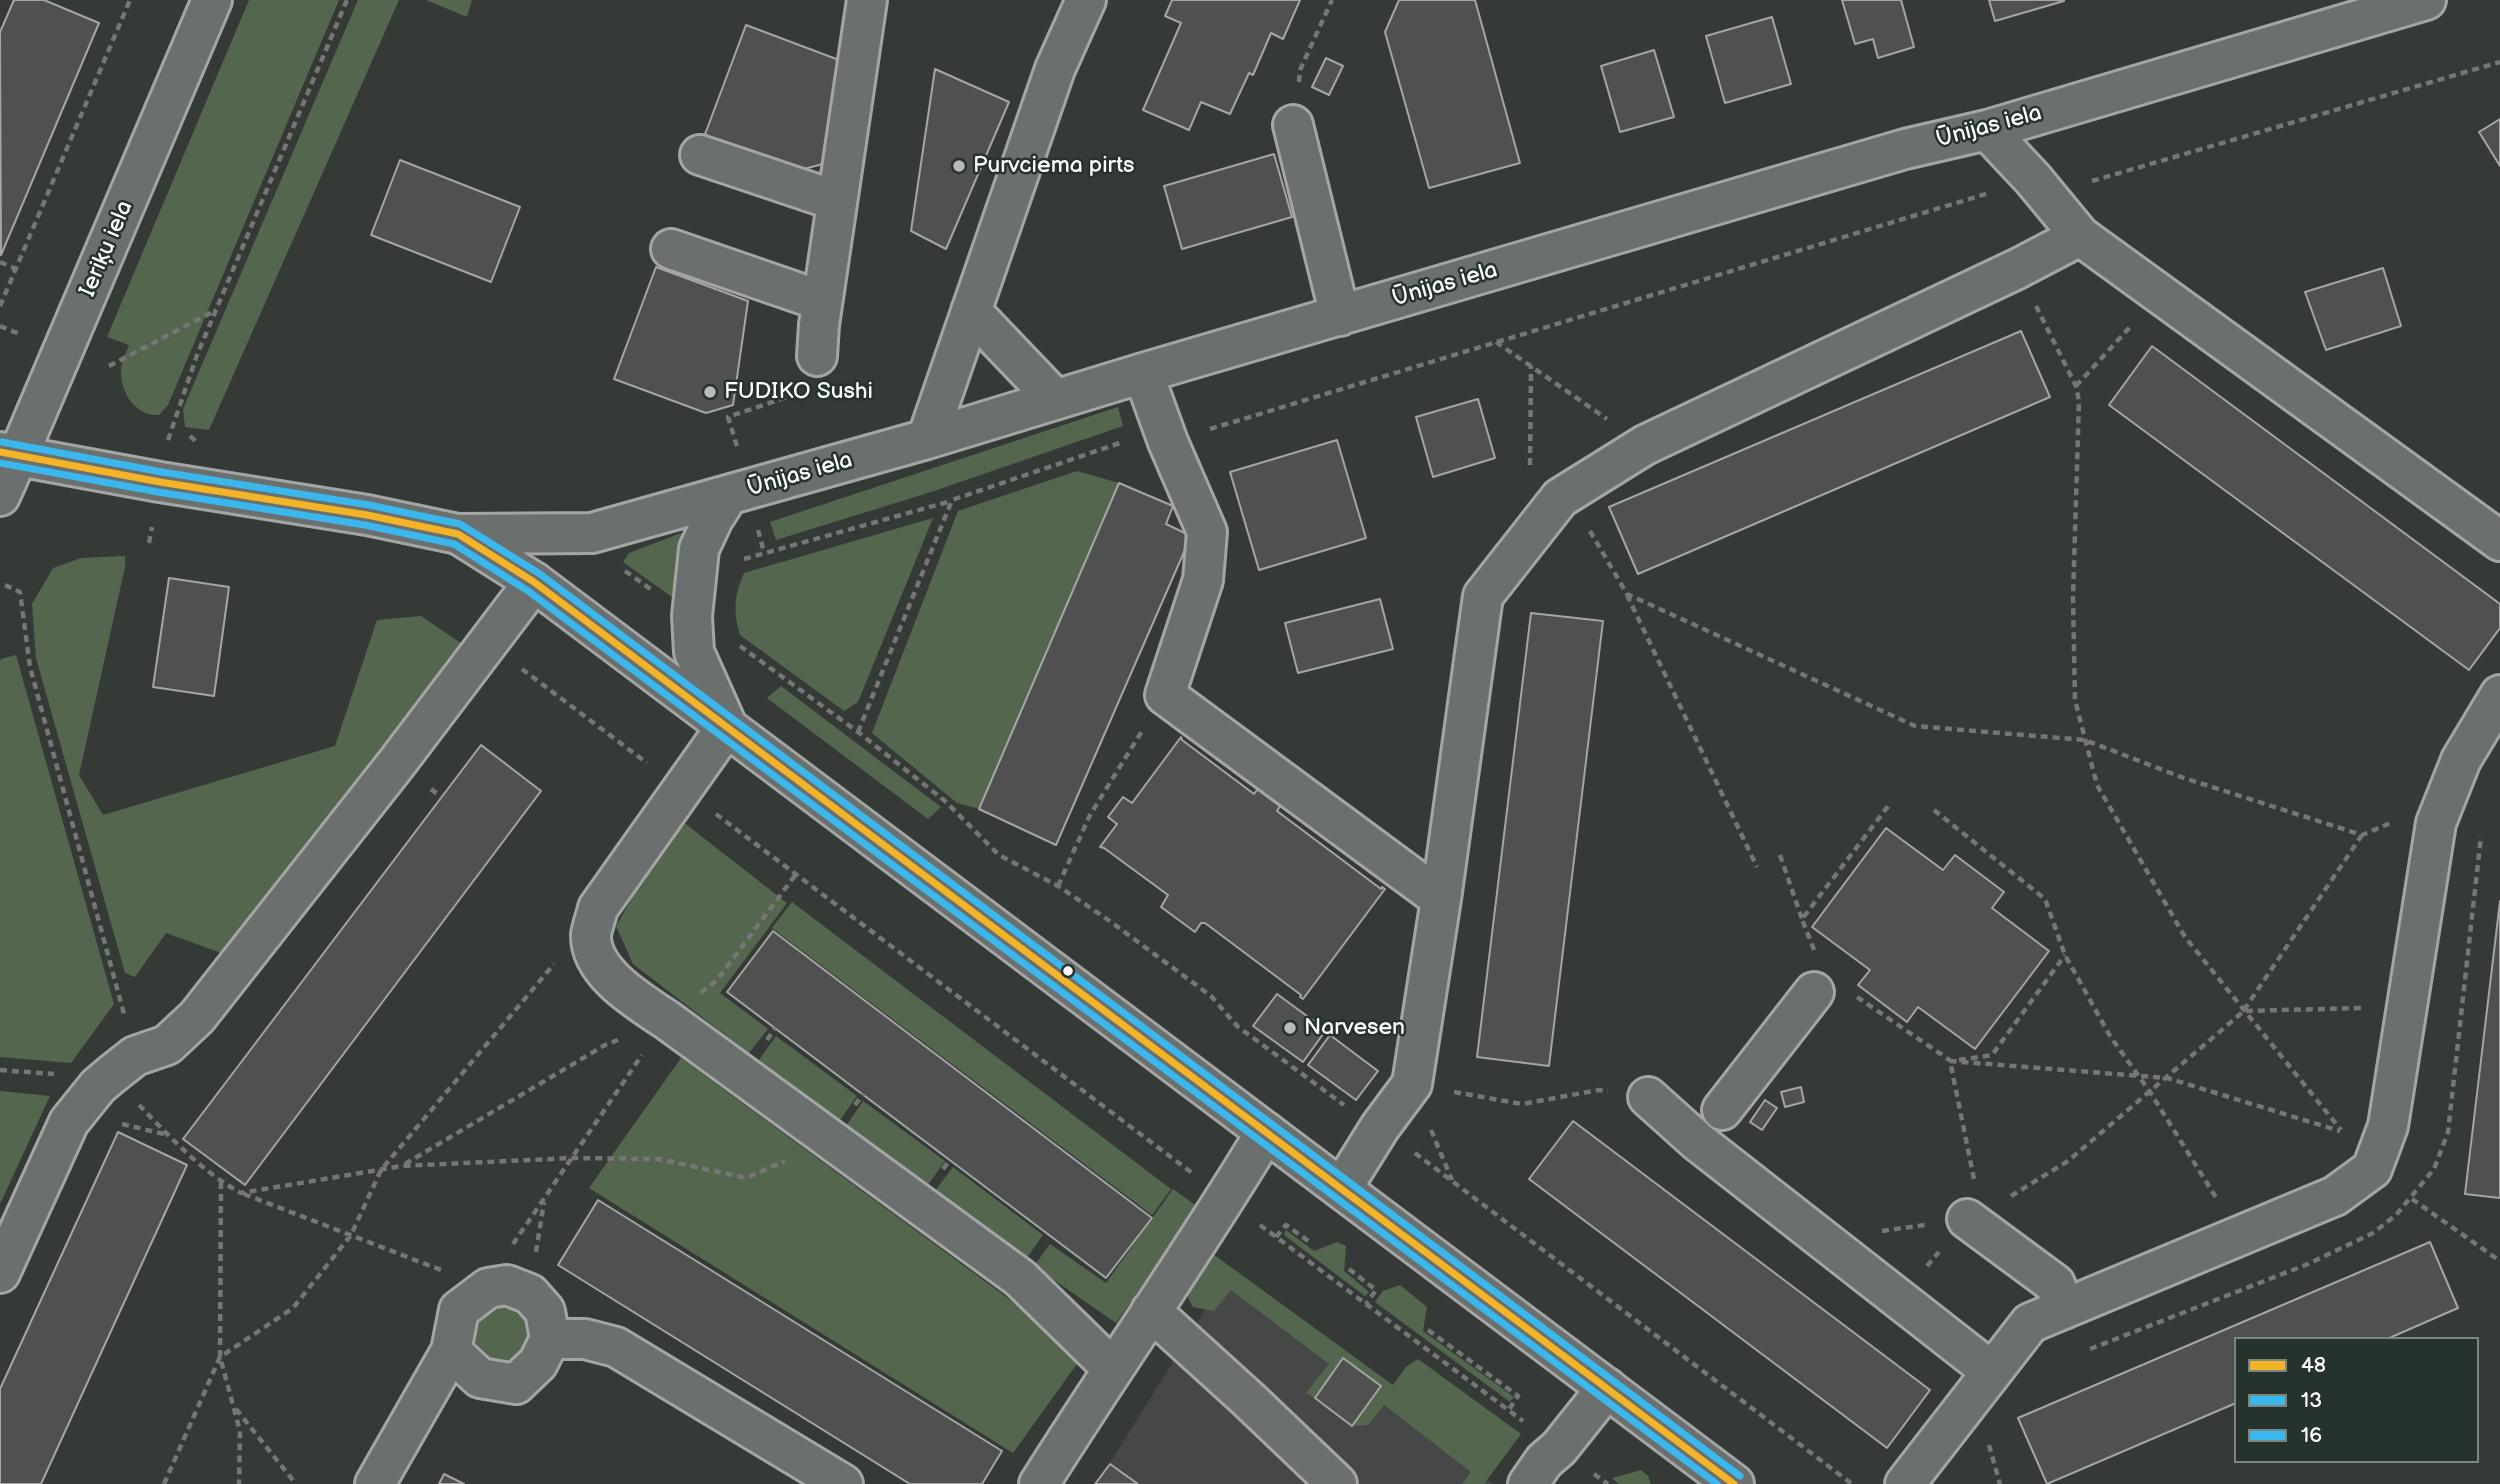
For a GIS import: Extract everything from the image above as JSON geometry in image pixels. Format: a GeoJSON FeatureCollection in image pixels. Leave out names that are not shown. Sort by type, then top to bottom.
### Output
{"type":"FeatureCollection","features":[{"type":"Feature","properties":{"kind":"street","name":"Ieriķu iela"},"geometry":{"type":"LineString","coordinates":[[0,496],[9,454],[212,0]]}},
{"type":"Feature","properties":{"kind":"street"},"geometry":{"type":"LineString","coordinates":[[812,374],[867,0]]}},
{"type":"Feature","properties":{"kind":"street"},"geometry":{"type":"LineString","coordinates":[[927,439],[1055,69],[1086,0]]}},
{"type":"Feature","properties":{"kind":"street","name":"Ūnijas iela"},"geometry":{"type":"LineString","coordinates":[[458,534],[592,533],[727,497],[1905,149],[1987,130],[2426,0]]}},
{"type":"Feature","properties":{"kind":"street"},"geometry":{"type":"LineString","coordinates":[[1293,125],[1340,316]]}},
{"type":"Feature","properties":{"kind":"street"},"geometry":{"type":"LineString","coordinates":[[1987,130],[2080,236],[2500,541]]}},
{"type":"Feature","properties":{"kind":"street"},"geometry":{"type":"LineString","coordinates":[[700,155],[837,201]]}},
{"type":"Feature","properties":{"kind":"street"},"geometry":{"type":"LineString","coordinates":[[1342,1188],[1380,1127],[1412,1084],[1483,596],[1560,498],[1645,445],[2017,269],[2080,236]]}},
{"type":"Feature","properties":{"kind":"street"},"geometry":{"type":"LineString","coordinates":[[671,249],[822,301]]}},
{"type":"Feature","properties":{"kind":"street"},"geometry":{"type":"LineString","coordinates":[[971,312],[1055,399]]}},
{"type":"Feature","properties":{"kind":"street"},"geometry":{"type":"LineString","coordinates":[[1143,373],[1168,442],[1207,532],[1203,580],[1165,695],[1441,899]]}},
{"type":"Feature","properties":{"kind":"street"},"geometry":{"type":"LineString","coordinates":[[9,454],[160,482],[367,515],[458,534],[534,582],[1734,1484]]}},
{"type":"Feature","properties":{"kind":"street"},"geometry":{"type":"LineString","coordinates":[[727,497],[699,549],[692,616],[694,652],[727,726]]}},
{"type":"Feature","properties":{"kind":"street"},"geometry":{"type":"LineString","coordinates":[[0,1273],[69,1122],[98,1086],[135,1056],[167,1045],[197,1017],[534,582]]}},
{"type":"Feature","properties":{"kind":"street"},"geometry":{"type":"LineString","coordinates":[[1905,1484],[2030,1323],[2335,1196],[2372,1169],[2388,1126],[2436,823],[2461,760],[2500,695]]}},
{"type":"Feature","properties":{"kind":"street"},"geometry":{"type":"LineString","coordinates":[[727,726],[598,908],[591,937],[598,962],[626,993],[667,1020],[1020,1278],[1112,1368]]}},
{"type":"Feature","properties":{"kind":"street"},"geometry":{"type":"LineString","coordinates":[[1722,1110],[1814,992]]}},
{"type":"Feature","properties":{"kind":"street"},"geometry":{"type":"LineString","coordinates":[[1648,1097],[1697,1141],[1991,1371]]}},
{"type":"Feature","properties":{"kind":"street"},"geometry":{"type":"LineString","coordinates":[[1039,1484],[1112,1368],[1226,1199],[1266,1132]]}},
{"type":"Feature","properties":{"kind":"street"},"geometry":{"type":"LineString","coordinates":[[1971,1211],[2054,1284],[2064,1310]]}},
{"type":"Feature","properties":{"kind":"street"},"geometry":{"type":"LineString","coordinates":[[375,1484],[451,1351],[459,1310],[488,1288],[507,1285],[530,1294],[545,1311],[550,1339],[538,1363],[516,1384],[480,1378],[451,1351]]}},
{"type":"Feature","properties":{"kind":"street"},"geometry":{"type":"LineString","coordinates":[[1151,1311],[1336,1484]]}},
{"type":"Feature","properties":{"kind":"street"},"geometry":{"type":"LineString","coordinates":[[550,1339],[584,1339],[616,1347],[843,1484]]}},
{"type":"Feature","properties":{"kind":"street"},"geometry":{"type":"LineString","coordinates":[[1528,1484],[1544,1461],[1559,1448],[1607,1388]]}},
{"type":"Feature","properties":{"kind":"path"},"geometry":{"type":"LineString","coordinates":[[0,306],[130,0]]}},
{"type":"Feature","properties":{"kind":"path"},"geometry":{"type":"LineString","coordinates":[[169,433],[197,355],[347,0]]}},
{"type":"Feature","properties":{"kind":"path"},"geometry":{"type":"LineString","coordinates":[[1293,125],[1300,70],[1332,0]]}},
{"type":"Feature","properties":{"kind":"path"},"geometry":{"type":"LineString","coordinates":[[738,564],[745,558],[764,552],[952,500],[1122,442],[1168,442],[2033,180],[2077,186],[2500,62]]}},
{"type":"Feature","properties":{"kind":"path"},"geometry":{"type":"LineString","coordinates":[[0,262],[16,269]]}},
{"type":"Feature","properties":{"kind":"path"},"geometry":{"type":"LineString","coordinates":[[1855,994],[1950,1061],[2166,1078],[2342,1132],[2185,937],[2097,785],[2074,687],[2073,598],[2079,401],[2076,386],[2017,269]]}},
{"type":"Feature","properties":{"kind":"path"},"geometry":{"type":"LineString","coordinates":[[2076,386],[2160,294]]}},
{"type":"Feature","properties":{"kind":"path"},"geometry":{"type":"LineString","coordinates":[[109,366],[216,310]]}},
{"type":"Feature","properties":{"kind":"path"},"geometry":{"type":"LineString","coordinates":[[0,326],[32,339]]}},
{"type":"Feature","properties":{"kind":"path"},"geometry":{"type":"LineString","coordinates":[[1496,342],[1645,445]]}},
{"type":"Feature","properties":{"kind":"path"},"geometry":{"type":"LineString","coordinates":[[1531,366],[1530,488],[1533,532]]}},
{"type":"Feature","properties":{"kind":"path"},"geometry":{"type":"LineString","coordinates":[[737,449],[728,417],[812,374]]}},
{"type":"Feature","properties":{"kind":"path"},"geometry":{"type":"LineString","coordinates":[[1568,493],[1627,594],[1757,867]]}},
{"type":"Feature","properties":{"kind":"path"},"geometry":{"type":"LineString","coordinates":[[858,732],[952,500]]}},
{"type":"Feature","properties":{"kind":"path"},"geometry":{"type":"LineString","coordinates":[[149,543],[152,527]]}},
{"type":"Feature","properties":{"kind":"path"},"geometry":{"type":"LineString","coordinates":[[619,567],[662,597]]}},
{"type":"Feature","properties":{"kind":"path"},"geometry":{"type":"LineString","coordinates":[[5,585],[20,592],[30,667],[135,1056]]}},
{"type":"Feature","properties":{"kind":"path"},"geometry":{"type":"LineString","coordinates":[[1627,594],[1915,726],[2085,740],[2181,777],[2362,835]]}},
{"type":"Feature","properties":{"kind":"path"},"geometry":{"type":"LineString","coordinates":[[733,640],[858,732],[945,801],[999,855],[1058,886],[1212,996],[1237,1026],[1380,1127],[1852,1484]]}},
{"type":"Feature","properties":{"kind":"path"},"geometry":{"type":"LineString","coordinates":[[488,644],[1608,1484]]}},
{"type":"Feature","properties":{"kind":"path"},"geometry":{"type":"LineString","coordinates":[[1058,886],[1090,815],[1165,695]]}},
{"type":"Feature","properties":{"kind":"path"},"geometry":{"type":"LineString","coordinates":[[1822,1239],[1971,1211],[2014,1195],[2068,1161],[2244,1011],[2362,835],[2445,801]]}},
{"type":"Feature","properties":{"kind":"path"},"geometry":{"type":"LineString","coordinates":[[1802,919],[1889,805]]}},
{"type":"Feature","properties":{"kind":"path"},"geometry":{"type":"LineString","coordinates":[[1934,810],[2045,899],[2064,955],[2110,1036],[2150,1092],[2240,1236]]}},
{"type":"Feature","properties":{"kind":"path"},"geometry":{"type":"LineString","coordinates":[[1780,855],[1815,953]]}},
{"type":"Feature","properties":{"kind":"path"},"geometry":{"type":"LineString","coordinates":[[169,1135],[222,1182],[241,1193],[488,1288],[514,1243],[667,1020],[718,979],[796,874]]}},
{"type":"Feature","properties":{"kind":"path"},"geometry":{"type":"LineString","coordinates":[[164,1484],[220,1357],[293,1308],[351,1235],[381,1170],[554,964],[591,937]]}},
{"type":"Feature","properties":{"kind":"path"},"geometry":{"type":"LineString","coordinates":[[1950,1061],[1992,1055],[2064,955]]}},
{"type":"Feature","properties":{"kind":"path"},"geometry":{"type":"LineString","coordinates":[[2244,1011],[2407,1007]]}},
{"type":"Feature","properties":{"kind":"path"},"geometry":{"type":"LineString","coordinates":[[402,1166],[605,1045],[667,1020]]}},
{"type":"Feature","properties":{"kind":"path"},"geometry":{"type":"LineString","coordinates":[[1899,1299],[1971,1211],[1978,1198],[1950,1061]]}},
{"type":"Feature","properties":{"kind":"path"},"geometry":{"type":"LineString","coordinates":[[1412,1084],[1522,1104],[1600,1090],[1648,1097]]}},
{"type":"Feature","properties":{"kind":"path"},"geometry":{"type":"LineString","coordinates":[[241,1193],[402,1166],[572,1158],[659,1159],[746,1178],[831,1140]]}},
{"type":"Feature","properties":{"kind":"path"},"geometry":{"type":"LineString","coordinates":[[2372,1169],[2500,1261]]}},
{"type":"Feature","properties":{"kind":"path"},"geometry":{"type":"LineString","coordinates":[[222,1182],[220,1357],[240,1431],[239,1484]]}},
{"type":"Feature","properties":{"kind":"path"},"geometry":{"type":"LineString","coordinates":[[1276,1237],[1286,1225],[1311,1243]]}},
{"type":"Feature","properties":{"kind":"path"},"geometry":{"type":"LineString","coordinates":[[1349,1269],[1376,1290],[1366,1304]]}},
{"type":"Feature","properties":{"kind":"path"},"geometry":{"type":"LineString","coordinates":[[1428,1330],[1518,1396],[1508,1411]]}},
{"type":"Feature","properties":{"kind":"path"},"geometry":{"type":"LineString","coordinates":[[233,1405],[296,1484]]}},
{"type":"Feature","properties":{"kind":"shaded area"},"geometry":{"type":"Polygon","coordinates":[[[1223,1281],[1494,1484],[1095,1484],[1223,1281]]]}},
{"type":"Feature","properties":{"kind":"green space"},"geometry":{"type":"Polygon","coordinates":[[[249,0],[339,0],[168,405],[159,415],[151,415],[137,408],[124,389],[121,370],[129,345],[107,337],[249,0]]]}},
{"type":"Feature","properties":{"kind":"green space"},"geometry":{"type":"Polygon","coordinates":[[[358,0],[399,0],[209,430],[185,427],[183,409],[358,0]]]}},
{"type":"Feature","properties":{"kind":"green space"},"geometry":{"type":"Polygon","coordinates":[[[426,0],[472,0],[467,17],[426,0]]]}},
{"type":"Feature","properties":{"kind":"green space"},"geometry":{"type":"Polygon","coordinates":[[[1118,407],[1123,426],[931,492],[776,540],[770,522],[1118,407]]]}},
{"type":"Feature","properties":{"kind":"green space"},"geometry":{"type":"Polygon","coordinates":[[[1077,471],[1119,483],[979,809],[957,803],[872,733],[958,511],[1077,471]]]}},
{"type":"Feature","properties":{"kind":"green space"},"geometry":{"type":"Polygon","coordinates":[[[933,518],[858,702],[844,711],[740,635],[736,604],[744,573],[933,518]]]}},
{"type":"Feature","properties":{"kind":"green space"},"geometry":{"type":"Polygon","coordinates":[[[681,533],[684,536],[672,597],[623,562],[629,553],[681,533]]]}},
{"type":"Feature","properties":{"kind":"green space"},"geometry":{"type":"Polygon","coordinates":[[[125,556],[125,567],[79,775],[103,815],[335,746],[377,620],[421,616],[465,646],[227,955],[166,933],[135,977],[125,973],[36,658],[32,604],[53,568],[81,558],[125,556]]]}},
{"type":"Feature","properties":{"kind":"green space"},"geometry":{"type":"Polygon","coordinates":[[[16,655],[114,1004],[71,1063],[0,1057],[0,661],[16,655]]]}},
{"type":"Feature","properties":{"kind":"green space"},"geometry":{"type":"Polygon","coordinates":[[[781,686],[941,807],[928,819],[767,698],[781,686]]]}},
{"type":"Feature","properties":{"kind":"green space"},"geometry":{"type":"Polygon","coordinates":[[[678,818],[787,903],[720,993],[768,1029],[749,1053],[633,964],[616,926],[678,818]]]}},
{"type":"Feature","properties":{"kind":"green space"},"geometry":{"type":"Polygon","coordinates":[[[792,902],[1171,1189],[1152,1215],[772,928],[792,902]]]}},
{"type":"Feature","properties":{"kind":"green space"},"geometry":{"type":"Polygon","coordinates":[[[776,1036],[857,1096],[840,1120],[759,1060],[776,1036]]]}},
{"type":"Feature","properties":{"kind":"green space"},"geometry":{"type":"Polygon","coordinates":[[[681,1058],[1084,1354],[1013,1453],[589,1188],[681,1058]]]}},
{"type":"Feature","properties":{"kind":"green space"},"geometry":{"type":"Polygon","coordinates":[[[0,1091],[50,1096],[0,1204],[0,1091]]]}},
{"type":"Feature","properties":{"kind":"green space"},"geometry":{"type":"Polygon","coordinates":[[[863,1101],[945,1161],[927,1186],[846,1126],[863,1101]]]}},
{"type":"Feature","properties":{"kind":"green space"},"geometry":{"type":"Polygon","coordinates":[[[953,1167],[1043,1235],[1026,1259],[935,1191],[953,1167]]]}},
{"type":"Feature","properties":{"kind":"green space"},"geometry":{"type":"Polygon","coordinates":[[[1173,1189],[1198,1207],[1116,1323],[1034,1266],[1050,1244],[1106,1283],[1173,1189]]]}},
{"type":"Feature","properties":{"kind":"green space"},"geometry":{"type":"Polygon","coordinates":[[[1286,1230],[1314,1251],[1337,1242],[1346,1246],[1344,1271],[1369,1292],[1365,1296],[1284,1235],[1286,1230]]]}},
{"type":"Feature","properties":{"kind":"green space"},"geometry":{"type":"Polygon","coordinates":[[[1206,1249],[1393,1385],[1406,1367],[1418,1359],[1521,1434],[1484,1484],[1462,1484],[1471,1472],[1384,1405],[1368,1425],[1352,1426],[1381,1386],[1343,1358],[1315,1398],[1306,1393],[1329,1364],[1231,1290],[1214,1311],[1193,1307],[1188,1298],[1186,1283],[1191,1270],[1206,1249]]]}},
{"type":"Feature","properties":{"kind":"green space"},"geometry":{"type":"Polygon","coordinates":[[[1400,1285],[1427,1307],[1423,1331],[1514,1397],[1510,1402],[1375,1302],[1383,1291],[1400,1285]]]}},
{"type":"Feature","properties":{"kind":"green space"},"geometry":{"type":"Polygon","coordinates":[[[497,1299],[521,1305],[531,1326],[527,1344],[510,1366],[484,1364],[468,1344],[470,1319],[497,1299]]]}},
{"type":"Feature","properties":{"kind":"green space"},"geometry":{"type":"Polygon","coordinates":[[[1641,1470],[1648,1476],[1651,1484],[1619,1484],[1612,1478],[1641,1470]]]}},
{"type":"Feature","properties":{"kind":"building"},"geometry":{"type":"Polygon","coordinates":[[[14,0],[44,0],[99,23],[1,255],[0,32],[14,0]]]}},
{"type":"Feature","properties":{"kind":"building"},"geometry":{"type":"Polygon","coordinates":[[[1172,0],[1300,0],[1283,39],[1271,33],[1253,75],[1249,73],[1230,114],[1201,102],[1189,130],[1143,110],[1181,23],[1165,16],[1172,0]]]}},
{"type":"Feature","properties":{"kind":"building"},"geometry":{"type":"Polygon","coordinates":[[[1399,0],[1475,0],[1520,163],[1429,188],[1385,32],[1399,0]]]}},
{"type":"Feature","properties":{"kind":"building"},"geometry":{"type":"Polygon","coordinates":[[[1842,0],[1901,0],[1914,47],[1878,58],[1873,39],[1855,44],[1842,0]]]}},
{"type":"Feature","properties":{"kind":"building"},"geometry":{"type":"Polygon","coordinates":[[[1989,0],[2064,0],[2064,1],[1995,21],[1989,0]]]}},
{"type":"Feature","properties":{"kind":"building"},"geometry":{"type":"Polygon","coordinates":[[[1772,17],[1791,84],[1725,103],[1706,36],[1772,17]]]}},
{"type":"Feature","properties":{"kind":"building"},"geometry":{"type":"Polygon","coordinates":[[[746,25],[839,60],[823,164],[796,171],[704,137],[746,25]]]}},
{"type":"Feature","properties":{"kind":"building"},"geometry":{"type":"Polygon","coordinates":[[[1654,50],[1674,117],[1620,132],[1601,66],[1654,50]]]}},
{"type":"Feature","properties":{"kind":"building"},"geometry":{"type":"Polygon","coordinates":[[[1326,58],[1343,66],[1329,95],[1312,87],[1326,58]]]}},
{"type":"Feature","properties":{"kind":"building"},"geometry":{"type":"Polygon","coordinates":[[[935,69],[1009,102],[946,249],[911,231],[935,69]]]}},
{"type":"Feature","properties":{"kind":"building"},"geometry":{"type":"Polygon","coordinates":[[[2500,119],[2500,166],[2479,132],[2500,119]]]}},
{"type":"Feature","properties":{"kind":"building"},"geometry":{"type":"Polygon","coordinates":[[[1274,154],[1292,217],[1182,249],[1164,186],[1274,154]]]}},
{"type":"Feature","properties":{"kind":"building"},"geometry":{"type":"Polygon","coordinates":[[[400,160],[520,207],[491,282],[371,235],[400,160]]]}},
{"type":"Feature","properties":{"kind":"building"},"geometry":{"type":"Polygon","coordinates":[[[656,267],[748,301],[733,405],[706,413],[614,379],[656,267]]]}},
{"type":"Feature","properties":{"kind":"building"},"geometry":{"type":"Polygon","coordinates":[[[2383,268],[2401,326],[2326,350],[2305,292],[2383,268]]]}},
{"type":"Feature","properties":{"kind":"building"},"geometry":{"type":"Polygon","coordinates":[[[2021,331],[2050,397],[1638,574],[1609,507],[2021,331]]]}},
{"type":"Feature","properties":{"kind":"building"},"geometry":{"type":"Polygon","coordinates":[[[2152,346],[2500,604],[2500,628],[2469,670],[2109,405],[2152,346]]]}},
{"type":"Feature","properties":{"kind":"building"},"geometry":{"type":"Polygon","coordinates":[[[1478,399],[1495,458],[1433,477],[1416,417],[1478,399]]]}},
{"type":"Feature","properties":{"kind":"building"},"geometry":{"type":"Polygon","coordinates":[[[1337,440],[1366,538],[1259,570],[1230,472],[1337,440]]]}},
{"type":"Feature","properties":{"kind":"building"},"geometry":{"type":"Polygon","coordinates":[[[1119,483],[1173,506],[1166,524],[1191,536],[1056,845],[979,809],[1119,483]]]}},
{"type":"Feature","properties":{"kind":"building"},"geometry":{"type":"Polygon","coordinates":[[[169,578],[229,587],[214,696],[153,687],[169,578]]]}},
{"type":"Feature","properties":{"kind":"building"},"geometry":{"type":"Polygon","coordinates":[[[1380,599],[1393,649],[1298,673],[1285,623],[1380,599]]]}},
{"type":"Feature","properties":{"kind":"building"},"geometry":{"type":"Polygon","coordinates":[[[1531,613],[1603,621],[1549,1066],[1477,1057],[1531,613]]]}},
{"type":"Feature","properties":{"kind":"building"},"geometry":{"type":"Polygon","coordinates":[[[1181,737],[1254,794],[1260,786],[1282,803],[1277,811],[1381,889],[1385,889],[1303,999],[1205,923],[1201,923],[1195,932],[1161,907],[1168,895],[1100,847],[1117,824],[1108,817],[1123,797],[1132,803],[1181,737]]]}},
{"type":"Feature","properties":{"kind":"building"},"geometry":{"type":"Polygon","coordinates":[[[481,745],[541,791],[245,1185],[183,1139],[481,745]]]}},
{"type":"Feature","properties":{"kind":"building"},"geometry":{"type":"Polygon","coordinates":[[[1886,828],[1943,870],[1955,855],[2004,892],[1992,908],[2049,951],[1975,1049],[1918,1007],[1907,1022],[1858,985],[1870,970],[1812,927],[1886,828]]]}},
{"type":"Feature","properties":{"kind":"building"},"geometry":{"type":"Polygon","coordinates":[[[2500,901],[2500,1198],[2465,1194],[2500,901]]]}},
{"type":"Feature","properties":{"kind":"building"},"geometry":{"type":"Polygon","coordinates":[[[773,931],[1152,1218],[1106,1278],[727,992],[773,931]]]}},
{"type":"Feature","properties":{"kind":"building","name":"Narvesen"},"geometry":{"type":"Polygon","coordinates":[[[1277,994],[1326,1030],[1303,1062],[1253,1026],[1277,994]]]}},
{"type":"Feature","properties":{"kind":"building"},"geometry":{"type":"Polygon","coordinates":[[[1330,1035],[1378,1071],[1356,1100],[1308,1065],[1330,1035]]]}},
{"type":"Feature","properties":{"kind":"building"},"geometry":{"type":"Polygon","coordinates":[[[1801,1087],[1804,1102],[1785,1107],[1781,1092],[1801,1087]]]}},
{"type":"Feature","properties":{"kind":"building"},"geometry":{"type":"Polygon","coordinates":[[[1765,1100],[1777,1108],[1762,1130],[1750,1122],[1765,1100]]]}},
{"type":"Feature","properties":{"kind":"building"},"geometry":{"type":"Polygon","coordinates":[[[1573,1121],[1930,1390],[1887,1448],[1529,1179],[1573,1121]]]}},
{"type":"Feature","properties":{"kind":"building"},"geometry":{"type":"Polygon","coordinates":[[[118,1132],[187,1165],[41,1484],[0,1484],[0,1389],[118,1132]]]}},
{"type":"Feature","properties":{"kind":"building"},"geometry":{"type":"Polygon","coordinates":[[[598,1200],[1002,1451],[982,1484],[910,1484],[558,1265],[598,1200]]]}},
{"type":"Feature","properties":{"kind":"building"},"geometry":{"type":"Polygon","coordinates":[[[2430,1242],[2458,1308],[2392,1337],[2234,1337],[2234,1404],[2047,1484],[2018,1418],[2430,1242]]]}},
{"type":"Feature","properties":{"kind":"building"},"geometry":{"type":"Polygon","coordinates":[[[1343,1358],[1381,1386],[1352,1426],[1315,1398],[1343,1358]]]}},
{"type":"Feature","properties":{"kind":"building"},"geometry":{"type":"Polygon","coordinates":[[[1110,1464],[1138,1484],[1095,1484],[1110,1464]]]}},
{"type":"Feature","properties":{"kind":"building"},"geometry":{"type":"Polygon","coordinates":[[[444,1474],[464,1484],[439,1484],[444,1474]]]}},
{"type":"Feature","properties":{"kind":"transit line","name":"16"},"geometry":{"type":"LineString","coordinates":[[2,442],[162,472],[369,505],[460,524],[540,574],[1740,1476]]}},
{"type":"Feature","properties":{"kind":"transit line","name":"48"},"geometry":{"type":"LineString","coordinates":[[0,452],[160,482],[367,515],[458,534],[534,582],[1734,1484]]}},
{"type":"Feature","properties":{"kind":"transit line","name":"13"},"geometry":{"type":"LineString","coordinates":[[0,463],[158,492],[365,525],[454,544],[528,591],[1717,1484]]}},
{"type":"Feature","properties":{"kind":"place","name":"Purvciema pirts"},"geometry":{"type":"Point","coordinates":[959,166]}},
{"type":"Feature","properties":{"kind":"place","name":"FUDIKO Sushi"},"geometry":{"type":"Point","coordinates":[710,392]}},
{"type":"Feature","properties":{"kind":"place","name":"Narvesen"},"geometry":{"type":"Point","coordinates":[1290,1028]}}]}
